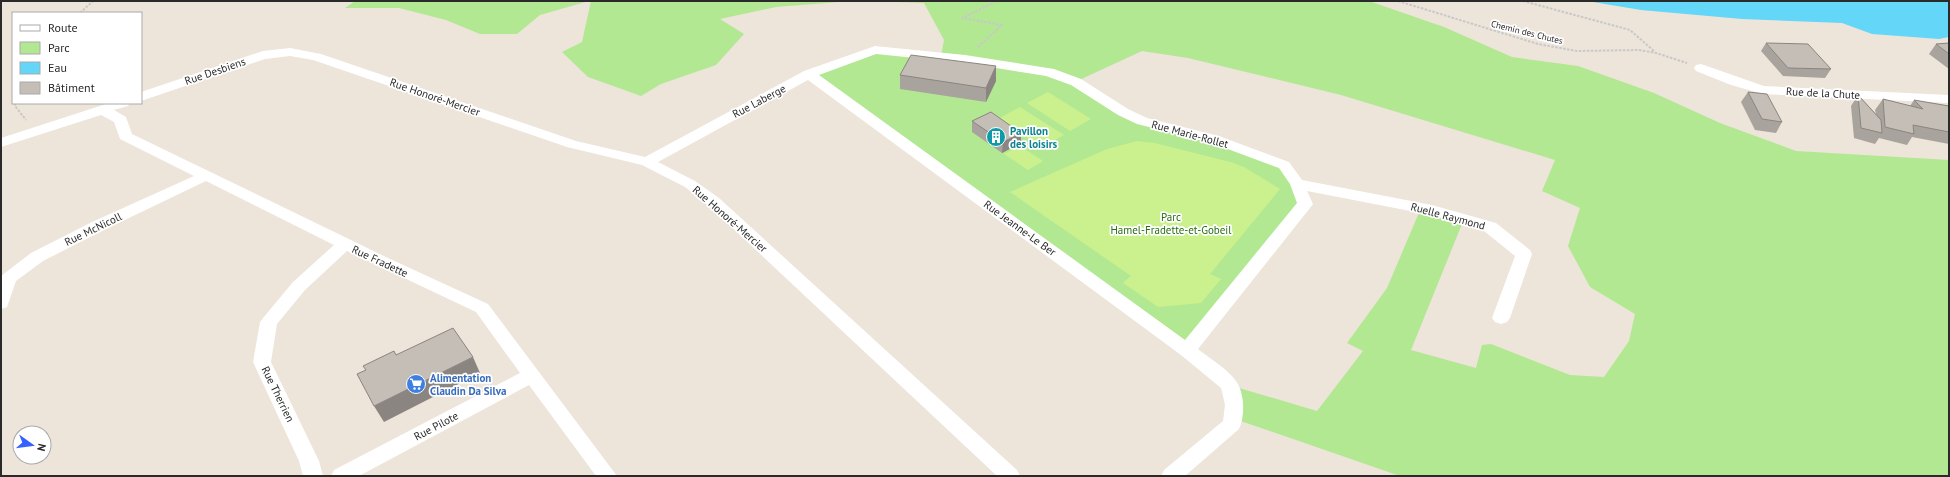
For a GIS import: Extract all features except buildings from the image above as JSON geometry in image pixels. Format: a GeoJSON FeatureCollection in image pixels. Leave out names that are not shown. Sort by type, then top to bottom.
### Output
{"type":"FeatureCollection","features":[{"type":"Feature","properties":{"kind":"street","name":"Rue Marie-Rollet"},"geometry":{"type":"LineString","coordinates":[[875,50],[965,59],[1049,72],[1076,82],[1123,112],[1142,121],[1214,139],[1284,165],[1297,184],[1305,204],[1187,350]]}},
{"type":"Feature","properties":{"kind":"street","name":"Rue Laberge"},"geometry":{"type":"LineString","coordinates":[[647,162],[677,144],[809,74],[875,50]]}},
{"type":"Feature","properties":{"kind":"street","name":"Rue Desbiens"},"geometry":{"type":"LineString","coordinates":[[142,97],[263,55],[290,52]]}},
{"type":"Feature","properties":{"kind":"street","name":"Rue Honoré-Mercier"},"geometry":{"type":"LineString","coordinates":[[290,52],[316,57],[572,144],[647,162],[690,184],[714,202],[1010,476]]}},
{"type":"Feature","properties":{"kind":"street","name":"Rue de la Chute"},"geometry":{"type":"LineString","coordinates":[[1700,68],[1736,82],[1763,90],[1949,99]]}},
{"type":"Feature","properties":{"kind":"street","name":"Rue Jeanne-Le Ber"},"geometry":{"type":"LineString","coordinates":[[809,74],[1187,350],[1228,385],[1234,405],[1232,424],[1171,476]]}},
{"type":"Feature","properties":{"kind":"street"},"geometry":{"type":"LineString","coordinates":[[1,143],[120,104]]}},
{"type":"Feature","properties":{"kind":"street","name":"Rue Fradette"},"geometry":{"type":"LineString","coordinates":[[103,110],[121,120],[125,136],[345,244],[482,308],[607,476]]}},
{"type":"Feature","properties":{"kind":"street","name":"Rue McNicoll"},"geometry":{"type":"LineString","coordinates":[[1,303],[8,278],[37,256],[205,176]]}},
{"type":"Feature","properties":{"kind":"street","name":"Ruelle Raymond"},"geometry":{"type":"LineString","coordinates":[[1297,184],[1432,210],[1490,227],[1524,254],[1501,318]]}},
{"type":"Feature","properties":{"kind":"street","name":"Rue Therrien"},"geometry":{"type":"LineString","coordinates":[[313,476],[310,461],[262,362],[269,322],[299,286],[345,244]]}},
{"type":"Feature","properties":{"kind":"street","name":"Rue Pilote"},"geometry":{"type":"LineString","coordinates":[[340,476],[532,375]]}},
{"type":"Feature","properties":{"kind":"path"},"geometry":{"type":"LineString","coordinates":[[81,12],[92,1]]}},
{"type":"Feature","properties":{"kind":"path"},"geometry":{"type":"LineString","coordinates":[[965,59],[1002,25],[962,18],[997,1]]}},
{"type":"Feature","properties":{"kind":"path","name":"Chemin des Chutes"},"geometry":{"type":"LineString","coordinates":[[1398,1],[1538,44],[1577,51],[1621,50],[1656,53],[1700,68]]}},
{"type":"Feature","properties":{"kind":"path"},"geometry":{"type":"LineString","coordinates":[[1524,1],[1630,30],[1656,53]]}},
{"type":"Feature","properties":{"kind":"path"},"geometry":{"type":"LineString","coordinates":[[15,104],[15,106],[36,131]]}},
{"type":"Feature","properties":{"kind":"green space"},"geometry":{"type":"Polygon","coordinates":[[[355,1],[589,1],[540,15],[517,34],[480,34],[446,20],[399,8],[345,8],[355,1]]]}},
{"type":"Feature","properties":{"kind":"green space"},"geometry":{"type":"Polygon","coordinates":[[[591,1],[852,1],[776,7],[720,19],[744,34],[716,65],[661,84],[641,96],[588,77],[562,52],[582,42],[591,1]]]}},
{"type":"Feature","properties":{"kind":"green space","name":"Parc Hamel-Fradette-et-Gobeil"},"geometry":{"type":"Polygon","coordinates":[[[869,1],[1369,1],[1444,27],[1512,57],[1578,66],[1654,93],[1720,123],[1796,151],[1949,160],[1949,476],[1400,476],[1232,418],[1229,385],[1317,411],[1363,351],[1347,343],[1387,288],[1421,208],[1464,219],[1411,350],[1476,368],[1482,345],[1491,344],[1570,375],[1604,377],[1629,341],[1635,314],[1590,287],[1568,246],[1580,208],[1542,191],[1555,160],[1341,95],[1188,58],[1142,51],[1077,81],[1123,112],[1284,165],[1305,204],[1187,350],[809,74],[875,50],[941,56],[944,40],[924,3],[869,1]]]}},
{"type":"Feature","properties":{"kind":"green space"},"geometry":{"type":"Polygon","coordinates":[[[1048,92],[1091,119],[1070,131],[1027,103],[1048,92]]]}},
{"type":"Feature","properties":{"kind":"green space"},"geometry":{"type":"Polygon","coordinates":[[[1020,107],[1064,135],[1042,147],[998,119],[1020,107]]]}},
{"type":"Feature","properties":{"kind":"green space","name":"Parc Hamel-Fradette-et-Gobeil"},"geometry":{"type":"Polygon","coordinates":[[[1137,141],[1155,143],[1234,163],[1244,167],[1280,189],[1210,274],[1221,279],[1201,303],[1158,307],[1123,283],[1131,276],[1010,192],[1107,149],[1137,141]]]}},
{"type":"Feature","properties":{"kind":"green space"},"geometry":{"type":"Polygon","coordinates":[[[1020,146],[1043,161],[1028,170],[1004,154],[1020,146]]]}},
{"type":"Feature","properties":{"kind":"water"},"geometry":{"type":"Polygon","coordinates":[[[1587,1],[1949,1],[1949,37],[1939,39],[1872,34],[1842,23],[1742,19],[1641,10],[1587,1]]]}},
{"type":"Feature","properties":{"kind":"place","name":"Pavillon des loisirs"},"geometry":{"type":"Point","coordinates":[996,137]}},
{"type":"Feature","properties":{"kind":"place","name":"Alimentation Claudin Da Silva"},"geometry":{"type":"Point","coordinates":[416,384]}}]}
